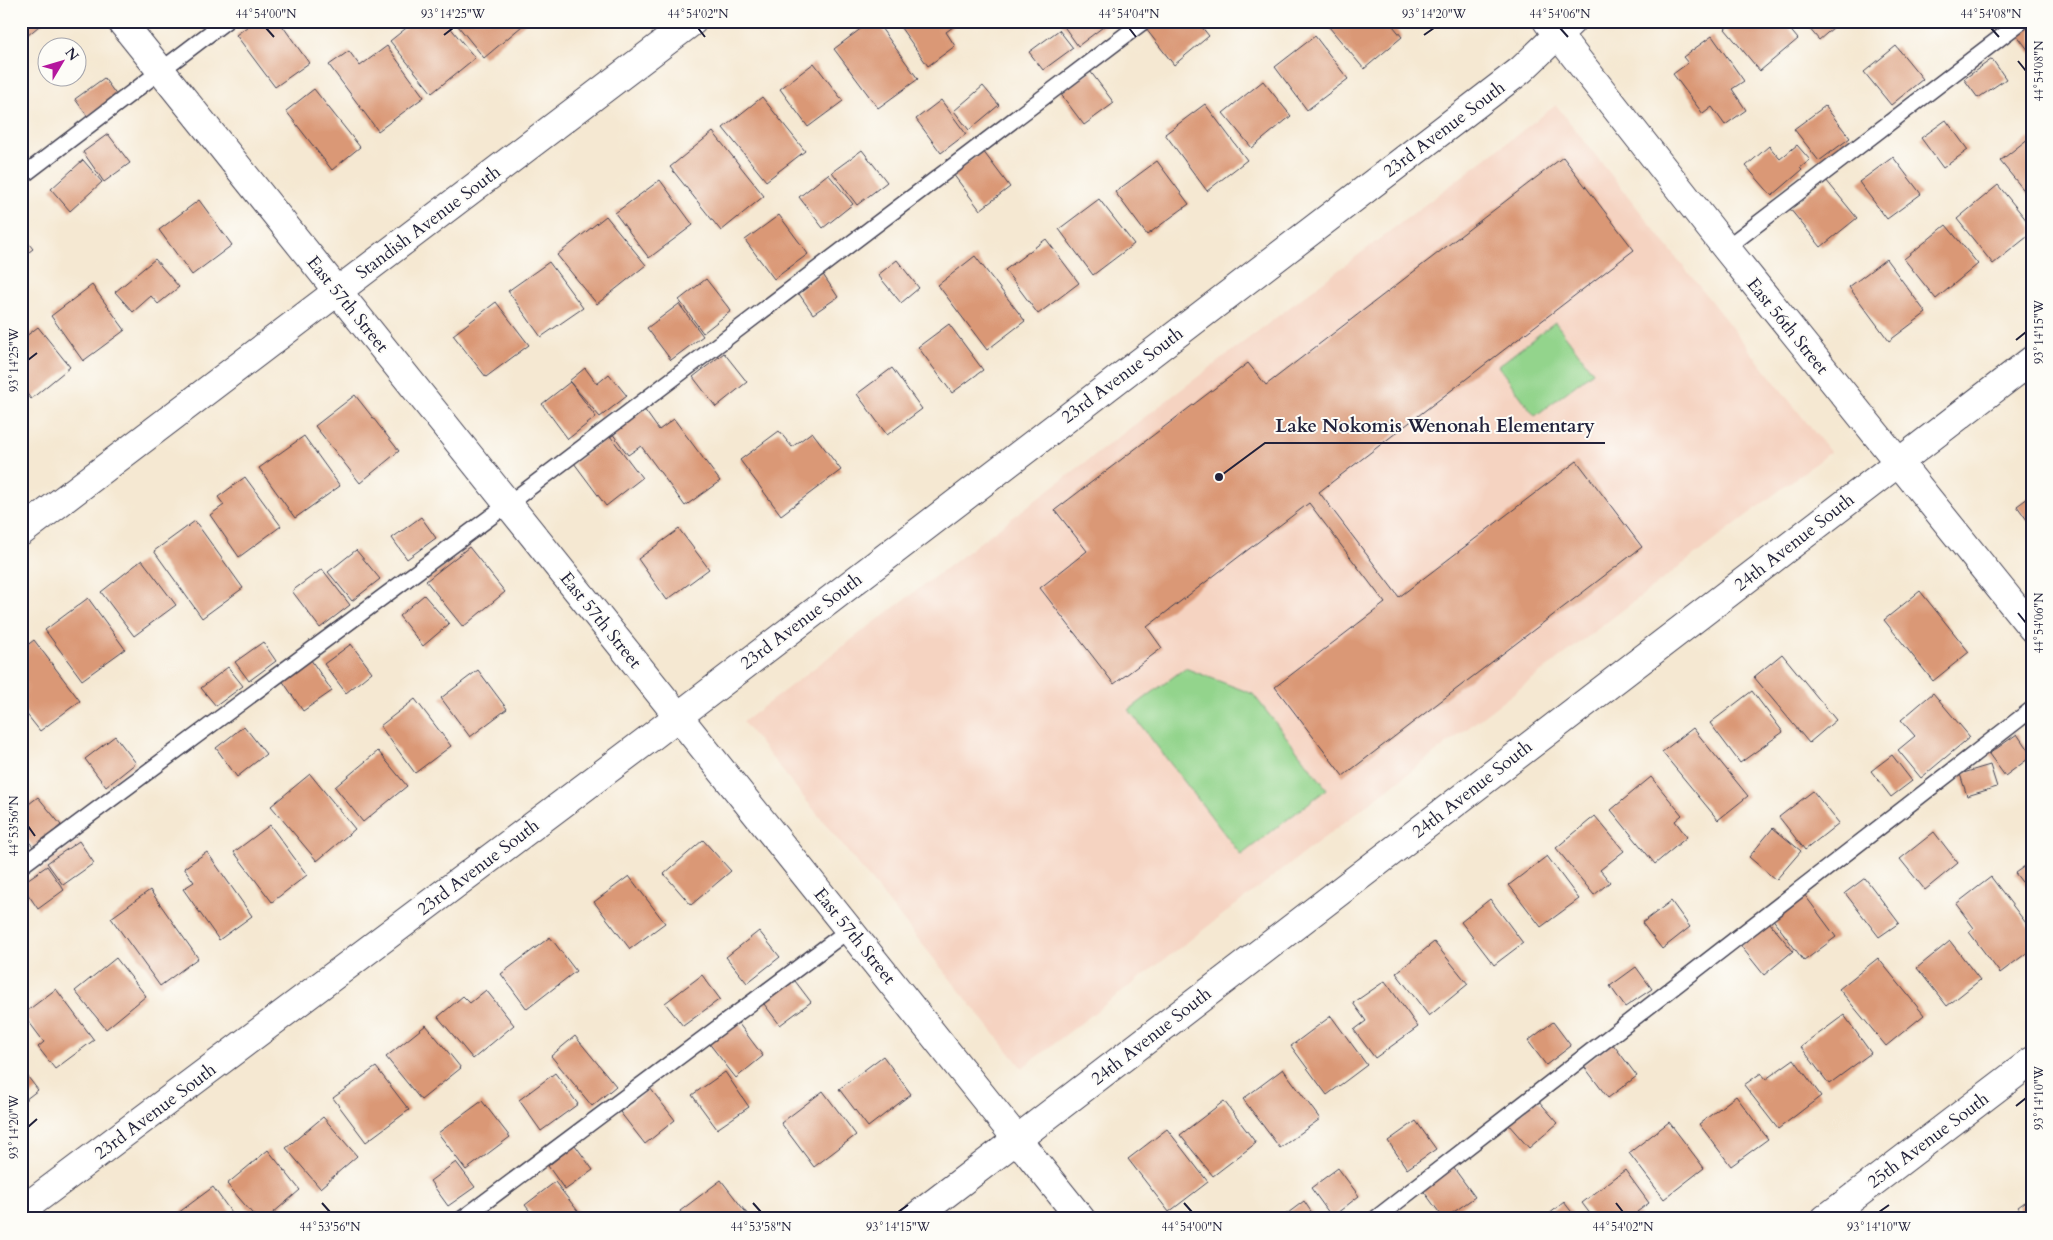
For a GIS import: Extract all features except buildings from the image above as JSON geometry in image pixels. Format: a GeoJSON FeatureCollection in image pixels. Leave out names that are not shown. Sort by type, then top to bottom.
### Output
{"type":"FeatureCollection","features":[{"type":"Feature","properties":{"kind":"street","name":"East 57th Street"},"geometry":{"type":"LineString","coordinates":[[120,21],[1081,1219]]}},
{"type":"Feature","properties":{"kind":"street","name":"Standish Avenue South"},"geometry":{"type":"LineString","coordinates":[[21,532],[693,21]]}},
{"type":"Feature","properties":{"kind":"street","name":"East 56th Street"},"geometry":{"type":"LineString","coordinates":[[1559,26],[1726,248],[2032,628]]}},
{"type":"Feature","properties":{"kind":"street","name":"23rd Avenue South"},"geometry":{"type":"LineString","coordinates":[[21,1211],[678,716],[1522,70],[1559,26]]}},
{"type":"Feature","properties":{"kind":"street","name":"24th Avenue South"},"geometry":{"type":"LineString","coordinates":[[913,1219],[2032,360]]}},
{"type":"Feature","properties":{"kind":"street","name":"25th Avenue South"},"geometry":{"type":"LineString","coordinates":[[1825,1219],[2032,1061]]}},
{"type":"Feature","properties":{"kind":"lane"},"geometry":{"type":"LineString","coordinates":[[21,177],[226,21]]}},
{"type":"Feature","properties":{"kind":"lane"},"geometry":{"type":"LineString","coordinates":[[21,866],[508,504],[1144,21]]}},
{"type":"Feature","properties":{"kind":"lane"},"geometry":{"type":"LineString","coordinates":[[1726,248],[2022,21]]}},
{"type":"Feature","properties":{"kind":"lane"},"geometry":{"type":"LineString","coordinates":[[1375,1219],[2032,709]]}},
{"type":"Feature","properties":{"kind":"lane"},"geometry":{"type":"LineString","coordinates":[[462,1219],[850,929]]}},
{"type":"Feature","properties":{"kind":"shaded area"},"geometry":{"type":"Polygon","coordinates":[[[1556,105],[1830,452],[1022,1068],[743,722],[1556,105]]]}},
{"type":"Feature","properties":{"kind":"green space"},"geometry":{"type":"Polygon","coordinates":[[[1555,322],[1593,372],[1535,416],[1498,366],[1555,322]]]}},
{"type":"Feature","properties":{"kind":"green space"},"geometry":{"type":"Polygon","coordinates":[[[1185,668],[1253,694],[1327,789],[1241,855],[1129,710],[1185,668]]]}},
{"type":"Feature","properties":{"kind":"place","name":"Lake Nokomis Wenonah Elementary"},"geometry":{"type":"Point","coordinates":[1219,477]}}]}
